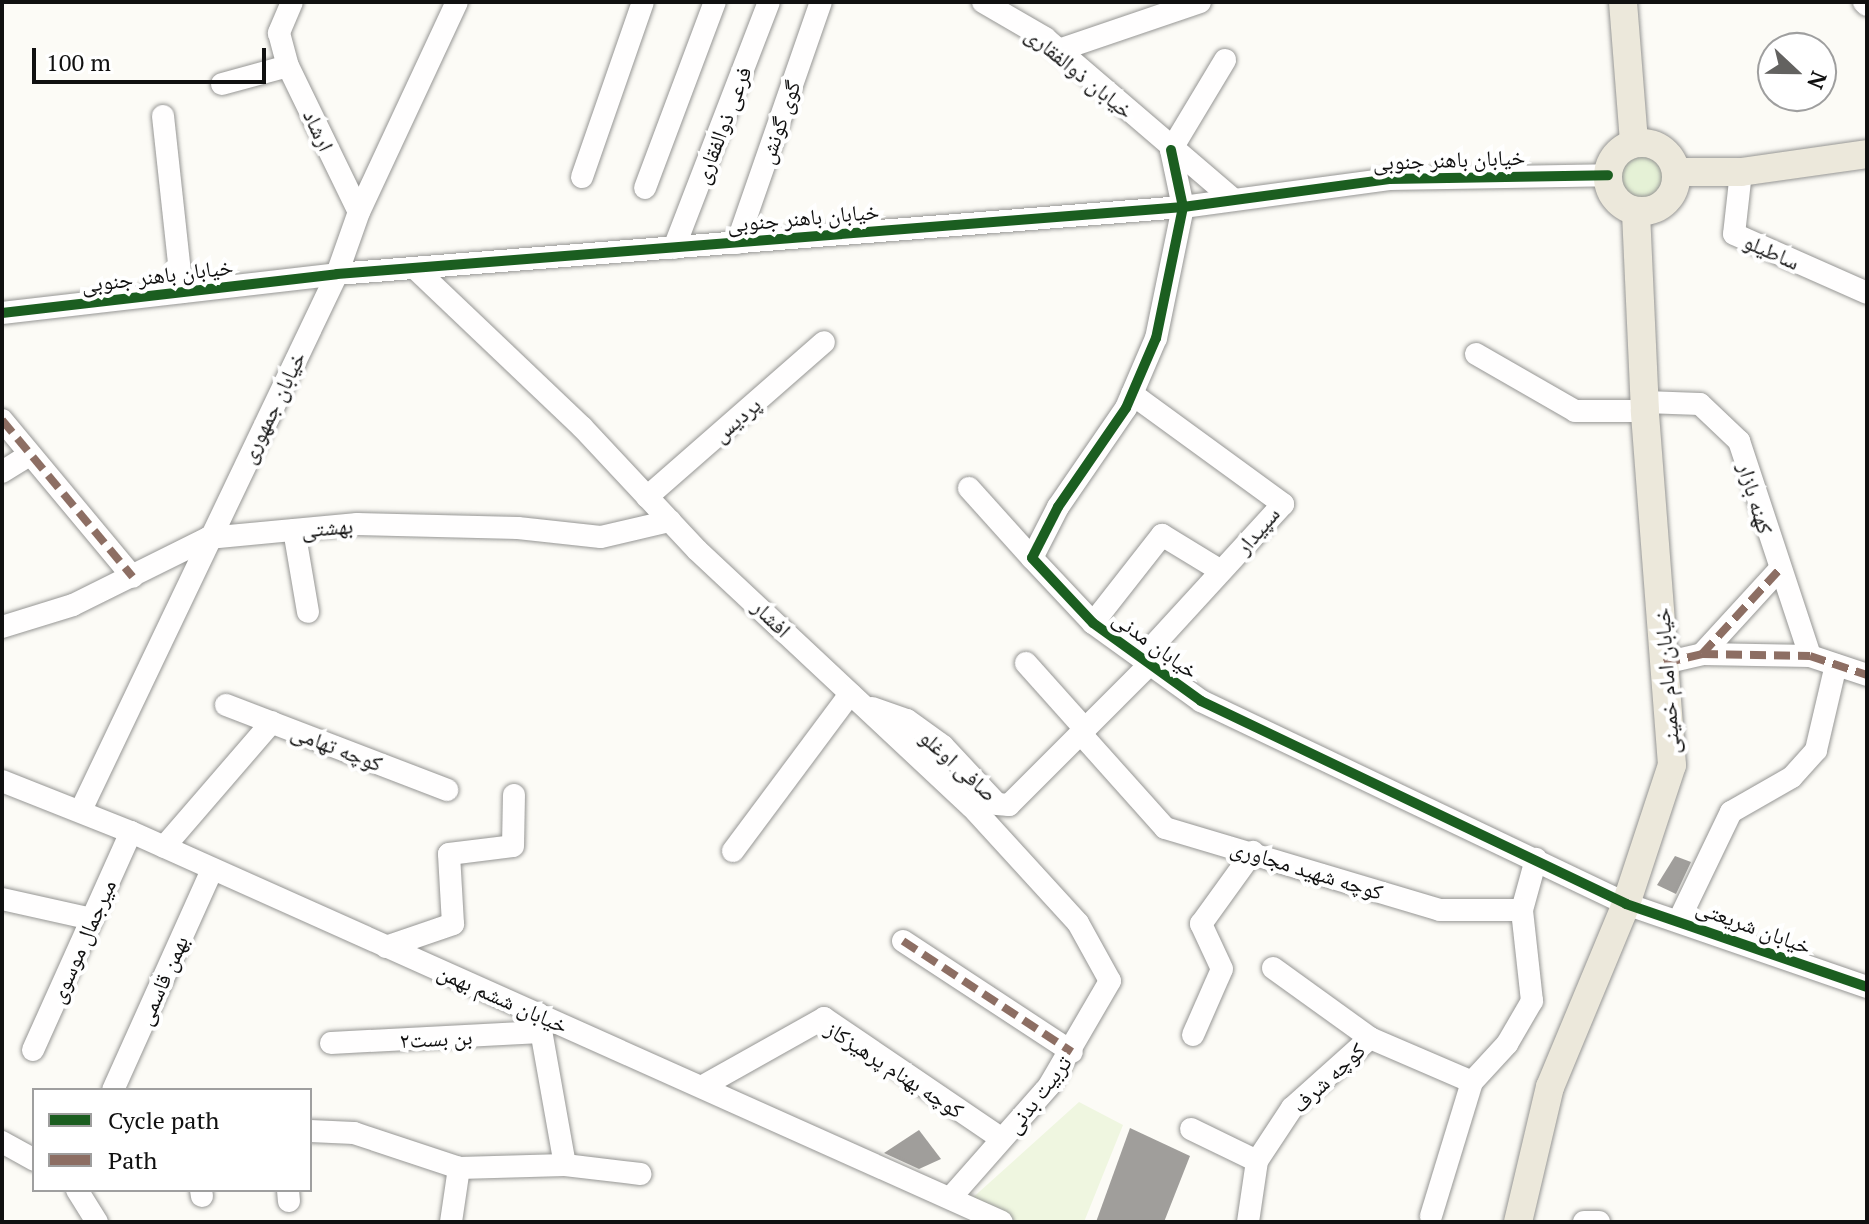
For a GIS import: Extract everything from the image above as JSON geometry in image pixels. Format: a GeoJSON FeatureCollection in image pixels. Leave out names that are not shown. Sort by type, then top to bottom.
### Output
{"type":"FeatureCollection","features":[{"type":"Feature","properties":{"kind":"main road"},"geometry":{"type":"LineString","coordinates":[[1623,2],[1634,143]]}},
{"type":"Feature","properties":{"kind":"main road"},"geometry":{"type":"LineString","coordinates":[[1634,143],[1666,152],[1676,172],[1670,197],[1649,210],[1636,211],[1613,194],[1608,175],[1613,159],[1634,143]]}},
{"type":"Feature","properties":{"kind":"main road"},"geometry":{"type":"LineString","coordinates":[[1676,172],[1741,172],[1867,154]]}},
{"type":"Feature","properties":{"kind":"main road","name":"خیابان امام خمینی"},"geometry":{"type":"LineString","coordinates":[[1518,1222],[1550,1087],[1626,904],[1672,765],[1645,407],[1636,211]]}},
{"type":"Feature","properties":{"kind":"street","name":"ارشاد"},"geometry":{"type":"LineString","coordinates":[[292,2],[279,33],[288,66],[359,212]]}},
{"type":"Feature","properties":{"kind":"street","name":"خیابان جمهوری"},"geometry":{"type":"LineString","coordinates":[[81,810],[208,538],[337,274],[359,212],[457,2]]}},
{"type":"Feature","properties":{"kind":"street"},"geometry":{"type":"LineString","coordinates":[[582,177],[643,2]]}},
{"type":"Feature","properties":{"kind":"street"},"geometry":{"type":"LineString","coordinates":[[645,188],[715,2]]}},
{"type":"Feature","properties":{"kind":"street","name":"فرعی ذوالفقاری"},"geometry":{"type":"LineString","coordinates":[[674,248],[769,2]]}},
{"type":"Feature","properties":{"kind":"street","name":"گوی گونش"},"geometry":{"type":"LineString","coordinates":[[737,243],[821,2]]}},
{"type":"Feature","properties":{"kind":"street","name":"خیابان ذوالفقاری"},"geometry":{"type":"LineString","coordinates":[[983,2],[1059,50],[1171,150],[1232,198]]}},
{"type":"Feature","properties":{"kind":"street"},"geometry":{"type":"LineString","coordinates":[[1059,50],[1200,2]]}},
{"type":"Feature","properties":{"kind":"street"},"geometry":{"type":"LineString","coordinates":[[969,488],[1032,558],[1058,507],[1132,394],[1156,338],[1183,207],[1171,150],[1225,60]]}},
{"type":"Feature","properties":{"kind":"street"},"geometry":{"type":"LineString","coordinates":[[222,84],[288,66]]}},
{"type":"Feature","properties":{"kind":"street"},"geometry":{"type":"LineString","coordinates":[[163,116],[182,292]]}},
{"type":"Feature","properties":{"kind":"street","name":"ساطیلو"},"geometry":{"type":"LineString","coordinates":[[1741,172],[1734,234],[1867,293]]}},
{"type":"Feature","properties":{"kind":"street","name":"خیابان باهنر جنوبی"},"geometry":{"type":"LineString","coordinates":[[2,313],[337,274],[1183,207],[1389,179],[1608,175]]}},
{"type":"Feature","properties":{"kind":"street","name":"افشار"},"geometry":{"type":"LineString","coordinates":[[417,270],[670,521],[972,807],[1078,923],[1110,981]]}},
{"type":"Feature","properties":{"kind":"street","name":"پردیس"},"geometry":{"type":"LineString","coordinates":[[647,497],[824,342]]}},
{"type":"Feature","properties":{"kind":"street","name":"کهنه بازار"},"geometry":{"type":"LineString","coordinates":[[1476,354],[1575,411],[1700,404],[1739,441],[1778,571],[1810,656]]}},
{"type":"Feature","properties":{"kind":"street","name":"سپیدار"},"geometry":{"type":"LineString","coordinates":[[1083,731],[1283,504],[1132,394]]}},
{"type":"Feature","properties":{"kind":"street"},"geometry":{"type":"LineString","coordinates":[[2,420],[28,456],[133,577]]}},
{"type":"Feature","properties":{"kind":"street"},"geometry":{"type":"LineString","coordinates":[[2,472],[28,456]]}},
{"type":"Feature","properties":{"kind":"street","name":"بهشتی"},"geometry":{"type":"LineString","coordinates":[[2,627],[73,605],[208,538],[357,524],[518,528],[601,537],[670,521]]}},
{"type":"Feature","properties":{"kind":"street"},"geometry":{"type":"LineString","coordinates":[[294,530],[308,612]]}},
{"type":"Feature","properties":{"kind":"street"},"geometry":{"type":"LineString","coordinates":[[1093,623],[1162,535],[1221,571]]}},
{"type":"Feature","properties":{"kind":"street","name":"خیابان مدنی"},"geometry":{"type":"LineString","coordinates":[[1032,558],[1093,623],[1201,701],[1626,904]]}},
{"type":"Feature","properties":{"kind":"street"},"geometry":{"type":"LineString","coordinates":[[1702,654],[1778,571]]}},
{"type":"Feature","properties":{"kind":"street"},"geometry":{"type":"LineString","coordinates":[[1664,663],[1702,654],[1810,656],[1867,675]]}},
{"type":"Feature","properties":{"kind":"street","name":"کوچه شهید مجاوری"},"geometry":{"type":"LineString","coordinates":[[1026,663],[1165,828],[1440,910],[1522,910]]}},
{"type":"Feature","properties":{"kind":"street"},"geometry":{"type":"LineString","coordinates":[[1679,920],[1731,812],[1792,777],[1816,750],[1836,665]]}},
{"type":"Feature","properties":{"kind":"street"},"geometry":{"type":"LineString","coordinates":[[733,851],[855,698]]}},
{"type":"Feature","properties":{"kind":"street","name":"صافی اوغلو"},"geometry":{"type":"LineString","coordinates":[[855,698],[907,720],[943,746],[997,804],[1009,805],[1083,731]]}},
{"type":"Feature","properties":{"kind":"street","name":"کوچه تهامی"},"geometry":{"type":"LineString","coordinates":[[226,705],[447,790]]}},
{"type":"Feature","properties":{"kind":"street"},"geometry":{"type":"LineString","coordinates":[[164,847],[272,722]]}},
{"type":"Feature","properties":{"kind":"street","name":"خیابان ششم بهمن"},"geometry":{"type":"LineString","coordinates":[[2,781],[131,832],[386,947],[539,1023],[703,1086],[1002,1222]]}},
{"type":"Feature","properties":{"kind":"street"},"geometry":{"type":"LineString","coordinates":[[386,947],[453,924],[449,854],[513,846],[514,795]]}},
{"type":"Feature","properties":{"kind":"street","name":"میرجمال موسوی"},"geometry":{"type":"LineString","coordinates":[[33,1050],[131,832]]}},
{"type":"Feature","properties":{"kind":"street"},"geometry":{"type":"LineString","coordinates":[[1193,1035],[1222,969],[1201,924],[1253,852]]}},
{"type":"Feature","properties":{"kind":"street"},"geometry":{"type":"LineString","coordinates":[[1431,1216],[1472,1082],[1507,1044],[1532,1001],[1522,910],[1536,859]]}},
{"type":"Feature","properties":{"kind":"street","name":"بهمن قاسمی"},"geometry":{"type":"LineString","coordinates":[[114,1088],[212,870]]}},
{"type":"Feature","properties":{"kind":"street"},"geometry":{"type":"LineString","coordinates":[[2,899],[92,919]]}},
{"type":"Feature","properties":{"kind":"street","name":"خیابان شریعتی"},"geometry":{"type":"LineString","coordinates":[[1626,904],[1867,987]]}},
{"type":"Feature","properties":{"kind":"street"},"geometry":{"type":"LineString","coordinates":[[903,941],[1072,1052]]}},
{"type":"Feature","properties":{"kind":"street"},"geometry":{"type":"LineString","coordinates":[[1273,968],[1370,1038]]}},
{"type":"Feature","properties":{"kind":"street","name":"تربیت بدنی"},"geometry":{"type":"LineString","coordinates":[[951,1197],[1072,1052],[1110,981]]}},
{"type":"Feature","properties":{"kind":"street","name":"کوچه بهنام پرهیزکاز"},"geometry":{"type":"LineString","coordinates":[[703,1086],[824,1018],[1002,1139]]}},
{"type":"Feature","properties":{"kind":"street"},"geometry":{"type":"LineString","coordinates":[[539,1023],[565,1165]]}},
{"type":"Feature","properties":{"kind":"street","name":"بن بست۲"},"geometry":{"type":"LineString","coordinates":[[331,1043],[539,1023]]}},
{"type":"Feature","properties":{"kind":"street","name":"کوچه شرف"},"geometry":{"type":"LineString","coordinates":[[1248,1222],[1257,1161],[1292,1108],[1370,1038],[1472,1082]]}},
{"type":"Feature","properties":{"kind":"street"},"geometry":{"type":"LineString","coordinates":[[1191,1129],[1257,1161]]}},
{"type":"Feature","properties":{"kind":"street"},"geometry":{"type":"LineString","coordinates":[[312,1131],[354,1133],[459,1168],[565,1165],[640,1174]]}},
{"type":"Feature","properties":{"kind":"street"},"geometry":{"type":"LineString","coordinates":[[2,1142],[32,1159]]}},
{"type":"Feature","properties":{"kind":"street"},"geometry":{"type":"LineString","coordinates":[[451,1222],[459,1168]]}},
{"type":"Feature","properties":{"kind":"street"},"geometry":{"type":"LineString","coordinates":[[78,1192],[97,1222]]}},
{"type":"Feature","properties":{"kind":"street"},"geometry":{"type":"LineString","coordinates":[[1584,1222],[1599,1222]]}},
{"type":"Feature","properties":{"kind":"green space"},"geometry":{"type":"Polygon","coordinates":[[[1642,153],[1651,154],[1659,160],[1665,168],[1665,186],[1659,194],[1651,200],[1642,201],[1633,200],[1625,194],[1619,186],[1618,177],[1619,168],[1625,160],[1633,154],[1642,153]]]}},
{"type":"Feature","properties":{"kind":"green space"},"geometry":{"type":"Polygon","coordinates":[[[1079,1102],[1123,1125],[1084,1222],[1020,1222],[969,1201],[1079,1102]]]}},
{"type":"Feature","properties":{"kind":"building"},"geometry":{"type":"Polygon","coordinates":[[[1675,856],[1691,862],[1676,894],[1657,885],[1675,856]]]}},
{"type":"Feature","properties":{"kind":"building"},"geometry":{"type":"Polygon","coordinates":[[[1130,1128],[1190,1156],[1164,1222],[1096,1222],[1130,1128]]]}},
{"type":"Feature","properties":{"kind":"building"},"geometry":{"type":"Polygon","coordinates":[[[919,1130],[941,1159],[919,1169],[884,1153],[919,1130]]]}},
{"type":"Feature","properties":{"kind":"marked path"},"geometry":{"type":"LineString","coordinates":[[2,420],[133,577]]}},
{"type":"Feature","properties":{"kind":"marked path"},"geometry":{"type":"LineString","coordinates":[[1702,654],[1778,571]]}},
{"type":"Feature","properties":{"kind":"marked path"},"geometry":{"type":"LineString","coordinates":[[1664,663],[1702,654],[1810,656],[1867,675]]}},
{"type":"Feature","properties":{"kind":"marked path"},"geometry":{"type":"LineString","coordinates":[[903,941],[1072,1052]]}},
{"type":"Feature","properties":{"kind":"cycle path"},"geometry":{"type":"LineString","coordinates":[[1171,150],[1183,207],[1156,338],[1126,408],[1058,507],[1032,558],[1093,623],[1201,701],[1626,904],[1867,987]]}},
{"type":"Feature","properties":{"kind":"cycle path"},"geometry":{"type":"LineString","coordinates":[[2,313],[337,274],[1183,207],[1389,179],[1608,175]]}}]}
